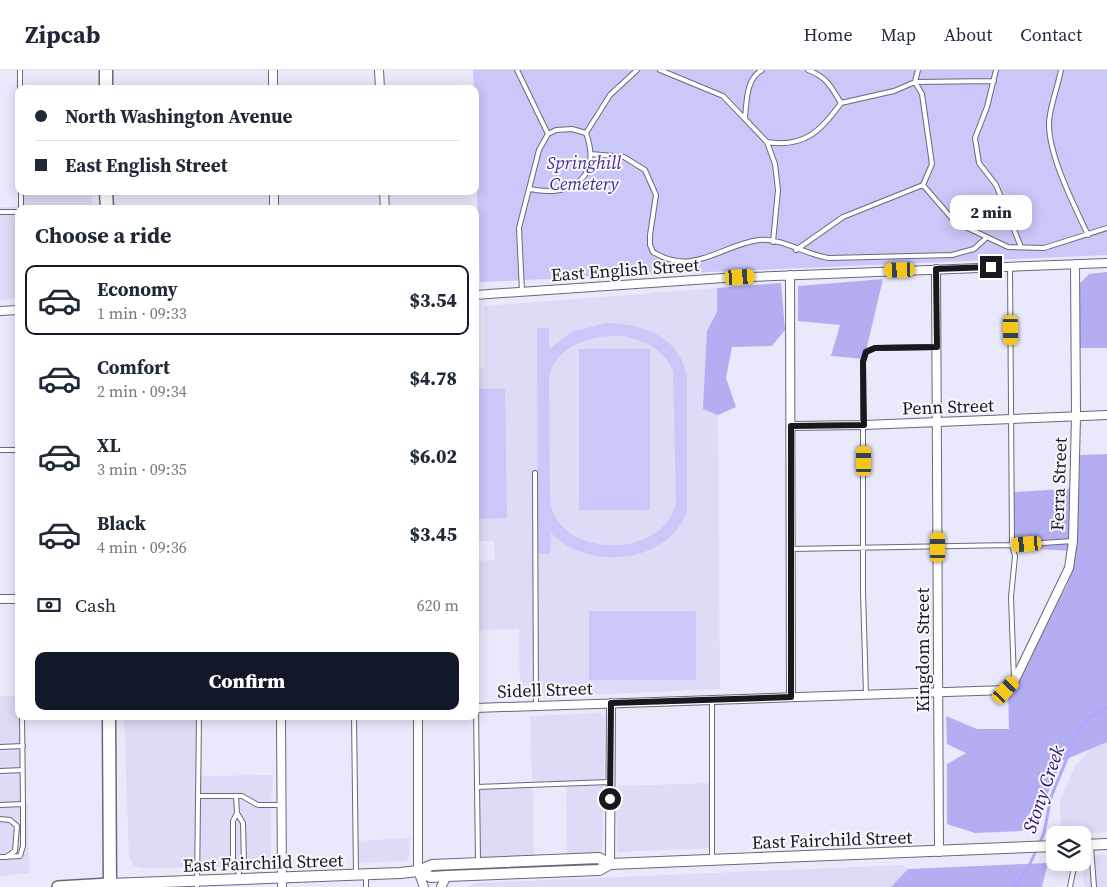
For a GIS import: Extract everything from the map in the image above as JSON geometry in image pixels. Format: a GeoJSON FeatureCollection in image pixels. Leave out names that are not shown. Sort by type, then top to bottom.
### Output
{"type":"FeatureCollection","features":[{"type":"Feature","properties":{"kind":"main road"},"geometry":{"type":"LineString","coordinates":[[106,70],[106,85]]}},
{"type":"Feature","properties":{"kind":"main road"},"geometry":{"type":"LineString","coordinates":[[58,887],[110,886],[109,720]]}},
{"type":"Feature","properties":{"kind":"street"},"geometry":{"type":"LineString","coordinates":[[273,70],[273,85]]}},
{"type":"Feature","properties":{"kind":"street"},"geometry":{"type":"LineString","coordinates":[[379,70],[380,85]]}},
{"type":"Feature","properties":{"kind":"street","name":"East English Street"},"geometry":{"type":"LineString","coordinates":[[479,295],[790,275],[1107,263]]}},
{"type":"Feature","properties":{"kind":"street","name":"Ferra Street"},"geometry":{"type":"LineString","coordinates":[[1006,690],[1014,682],[1069,568],[1073,541],[1076,417],[1075,264]]}},
{"type":"Feature","properties":{"kind":"street","name":"Kingdom Street"},"geometry":{"type":"LineString","coordinates":[[936,269],[939,852]]}},
{"type":"Feature","properties":{"kind":"street"},"geometry":{"type":"LineString","coordinates":[[790,275],[791,697]]}},
{"type":"Feature","properties":{"kind":"street"},"geometry":{"type":"LineString","coordinates":[[0,311],[15,310]]}},
{"type":"Feature","properties":{"kind":"street","name":"Penn Street"},"geometry":{"type":"LineString","coordinates":[[791,426],[937,423],[1107,415]]}},
{"type":"Feature","properties":{"kind":"street"},"geometry":{"type":"LineString","coordinates":[[0,599],[15,599]]}},
{"type":"Feature","properties":{"kind":"street","name":"Sidell Street"},"geometry":{"type":"LineString","coordinates":[[479,708],[1006,690]]}},
{"type":"Feature","properties":{"kind":"street"},"geometry":{"type":"LineString","coordinates":[[610,864],[611,703]]}},
{"type":"Feature","properties":{"kind":"street"},"geometry":{"type":"LineString","coordinates":[[281,720],[282,883]]}},
{"type":"Feature","properties":{"kind":"street"},"geometry":{"type":"LineString","coordinates":[[418,720],[418,871],[424,887]]}},
{"type":"Feature","properties":{"kind":"street"},"geometry":{"type":"LineString","coordinates":[[1091,844],[1107,844]]}},
{"type":"Feature","properties":{"kind":"street","name":"East Fairchild Street"},"geometry":{"type":"LineString","coordinates":[[418,871],[431,877],[600,870],[610,864],[1046,846]]}},
{"type":"Feature","properties":{"kind":"street","name":"East Fairchild Street"},"geometry":{"type":"LineString","coordinates":[[110,886],[197,884],[239,875],[282,883],[418,871],[432,866],[599,858],[610,864]]}},
{"type":"Feature","properties":{"kind":"street"},"geometry":{"type":"LineString","coordinates":[[441,887],[447,876]]}},
{"type":"Feature","properties":{"kind":"lane"},"geometry":{"type":"LineString","coordinates":[[20,70],[20,85]]}},
{"type":"Feature","properties":{"kind":"lane"},"geometry":{"type":"LineString","coordinates":[[517,70],[548,134]]}},
{"type":"Feature","properties":{"kind":"lane"},"geometry":{"type":"LineString","coordinates":[[586,133],[610,95],[637,70]]}},
{"type":"Feature","properties":{"kind":"lane"},"geometry":{"type":"LineString","coordinates":[[660,70],[723,96],[767,142],[775,164],[778,190],[773,242]]}},
{"type":"Feature","properties":{"kind":"lane"},"geometry":{"type":"LineString","coordinates":[[745,117],[750,84],[755,74],[762,70]]}},
{"type":"Feature","properties":{"kind":"lane"},"geometry":{"type":"LineString","coordinates":[[808,70],[820,74],[831,85],[841,103]]}},
{"type":"Feature","properties":{"kind":"lane"},"geometry":{"type":"LineString","coordinates":[[796,250],[843,217],[923,186],[932,164],[922,94],[915,82],[918,70]]}},
{"type":"Feature","properties":{"kind":"lane"},"geometry":{"type":"LineString","coordinates":[[996,70],[987,107],[975,138],[979,163],[996,185],[1021,247]]}},
{"type":"Feature","properties":{"kind":"lane"},"geometry":{"type":"LineString","coordinates":[[1062,70],[1049,122],[1050,130],[1063,180],[1088,235]]}},
{"type":"Feature","properties":{"kind":"lane"},"geometry":{"type":"LineString","coordinates":[[767,142],[789,144],[811,135],[824,126],[841,103],[894,91],[915,82],[994,81]]}},
{"type":"Feature","properties":{"kind":"lane"},"geometry":{"type":"LineString","coordinates":[[522,292],[520,228],[530,189],[533,168],[548,134],[556,130],[572,129],[586,133]]}},
{"type":"Feature","properties":{"kind":"lane"},"geometry":{"type":"LineString","coordinates":[[530,189],[542,191],[556,190],[581,181],[587,172],[592,149],[586,133]]}},
{"type":"Feature","properties":{"kind":"lane"},"geometry":{"type":"LineString","coordinates":[[591,154],[624,157],[645,170],[656,195],[650,245],[653,252],[662,258],[696,261],[760,240],[773,242],[816,257],[838,259],[952,255],[974,249],[986,238]]}},
{"type":"Feature","properties":{"kind":"lane"},"geometry":{"type":"LineString","coordinates":[[923,186],[956,222],[1008,247],[1044,248],[1107,228]]}},
{"type":"Feature","properties":{"kind":"lane"},"geometry":{"type":"LineString","coordinates":[[0,212],[15,212]]}},
{"type":"Feature","properties":{"kind":"lane"},"geometry":{"type":"LineString","coordinates":[[1010,266],[1012,546],[1015,556],[1011,597],[1014,682]]}},
{"type":"Feature","properties":{"kind":"lane"},"geometry":{"type":"LineString","coordinates":[[866,695],[863,362],[866,352],[875,348],[937,347]]}},
{"type":"Feature","properties":{"kind":"lane"},"geometry":{"type":"LineString","coordinates":[[0,450],[15,450]]}},
{"type":"Feature","properties":{"kind":"lane"},"geometry":{"type":"LineString","coordinates":[[534,473],[536,706]]}},
{"type":"Feature","properties":{"kind":"lane"},"geometry":{"type":"LineString","coordinates":[[790,548],[1012,546],[1073,541]]}},
{"type":"Feature","properties":{"kind":"lane"},"geometry":{"type":"LineString","coordinates":[[712,699],[712,860]]}},
{"type":"Feature","properties":{"kind":"lane"},"geometry":{"type":"LineString","coordinates":[[0,857],[20,856],[23,846],[22,720]]}},
{"type":"Feature","properties":{"kind":"lane"},"geometry":{"type":"LineString","coordinates":[[197,884],[198,720]]}},
{"type":"Feature","properties":{"kind":"lane"},"geometry":{"type":"LineString","coordinates":[[354,720],[361,875],[366,887]]}},
{"type":"Feature","properties":{"kind":"lane"},"geometry":{"type":"LineString","coordinates":[[476,720],[478,864]]}},
{"type":"Feature","properties":{"kind":"lane"},"geometry":{"type":"LineString","coordinates":[[0,747],[22,746]]}},
{"type":"Feature","properties":{"kind":"lane"},"geometry":{"type":"LineString","coordinates":[[0,771],[23,770]]}},
{"type":"Feature","properties":{"kind":"lane"},"geometry":{"type":"LineString","coordinates":[[477,788],[610,782]]}},
{"type":"Feature","properties":{"kind":"lane"},"geometry":{"type":"LineString","coordinates":[[199,796],[242,796],[258,805],[282,805]]}},
{"type":"Feature","properties":{"kind":"lane"},"geometry":{"type":"LineString","coordinates":[[236,796],[237,813],[243,823],[244,864],[239,875]]}},
{"type":"Feature","properties":{"kind":"lane"},"geometry":{"type":"LineString","coordinates":[[0,805],[22,804]]}},
{"type":"Feature","properties":{"kind":"lane"},"geometry":{"type":"LineString","coordinates":[[237,813],[232,821],[233,864],[239,875]]}},
{"type":"Feature","properties":{"kind":"lane"},"geometry":{"type":"LineString","coordinates":[[0,819],[10,820],[17,826],[15,851],[6,857]]}},
{"type":"Feature","properties":{"kind":"lane"},"geometry":{"type":"LineString","coordinates":[[1091,869],[1094,887]]}},
{"type":"Feature","properties":{"kind":"lane"},"geometry":{"type":"LineString","coordinates":[[1070,887],[1073,871]]}},
{"type":"Feature","properties":{"kind":"shaded area"},"geometry":{"type":"Polygon","coordinates":[[[21,195],[92,195],[92,205],[21,205],[21,195]]]}},
{"type":"Feature","properties":{"kind":"shaded area"},"geometry":{"type":"Polygon","coordinates":[[[0,207],[15,207],[15,299],[0,300],[0,207]]]}},
{"type":"Feature","properties":{"kind":"shaded area"},"geometry":{"type":"Polygon","coordinates":[[[1107,272],[1107,348],[1079,348],[1079,284],[1089,274],[1107,272]]]}},
{"type":"Feature","properties":{"kind":"shaded area"},"geometry":{"type":"Polygon","coordinates":[[[883,279],[864,359],[831,356],[840,325],[798,321],[798,286],[883,279]]]}},
{"type":"Feature","properties":{"kind":"shaded area"},"geometry":{"type":"Polygon","coordinates":[[[781,283],[785,330],[772,346],[732,347],[726,378],[736,407],[718,415],[703,409],[707,331],[717,312],[717,288],[781,283]]]}},
{"type":"Feature","properties":{"kind":"shaded area"},"geometry":{"type":"Polygon","coordinates":[[[717,288],[720,689],[520,698],[519,629],[479,630],[479,561],[495,560],[494,541],[479,541],[479,369],[484,368],[484,306],[717,288]]]}},
{"type":"Feature","properties":{"kind":"shaded area"},"geometry":{"type":"Polygon","coordinates":[[[1107,454],[1107,742],[1062,761],[1047,795],[1038,795],[1022,831],[975,833],[947,824],[947,764],[966,753],[947,744],[946,716],[977,729],[1009,729],[1008,691],[1067,585],[1075,551],[1015,548],[1014,492],[1079,488],[1080,455],[1107,454]]]}},
{"type":"Feature","properties":{"kind":"shaded area"},"geometry":{"type":"Polygon","coordinates":[[[0,696],[15,696],[15,720],[22,720],[24,798],[28,806],[29,873],[0,876],[0,696]]]}},
{"type":"Feature","properties":{"kind":"shaded area"},"geometry":{"type":"Polygon","coordinates":[[[601,713],[605,720],[602,853],[567,854],[566,784],[533,786],[534,855],[478,858],[477,787],[532,785],[530,716],[601,713]]]}},
{"type":"Feature","properties":{"kind":"shaded area"},"geometry":{"type":"Polygon","coordinates":[[[124,720],[199,720],[199,776],[273,775],[271,866],[141,868],[133,865],[129,856],[124,720]]]}},
{"type":"Feature","properties":{"kind":"shaded area"},"geometry":{"type":"Polygon","coordinates":[[[1107,742],[1107,832],[1091,833],[1091,826],[1061,826],[1060,801],[1075,766],[1092,748],[1107,742]]]}},
{"type":"Feature","properties":{"kind":"shaded area"},"geometry":{"type":"Polygon","coordinates":[[[712,783],[712,848],[617,852],[616,786],[712,783]]]}},
{"type":"Feature","properties":{"kind":"shaded area"},"geometry":{"type":"Polygon","coordinates":[[[410,838],[409,857],[406,861],[356,863],[356,841],[410,838]]]}},
{"type":"Feature","properties":{"kind":"shaded area"},"geometry":{"type":"Polygon","coordinates":[[[1107,855],[1107,887],[1085,887],[1083,871],[1091,871],[1091,856],[1107,855]]]}},
{"type":"Feature","properties":{"kind":"shaded area"},"geometry":{"type":"Polygon","coordinates":[[[1046,863],[1042,887],[891,887],[908,869],[1046,863]]]}},
{"type":"Feature","properties":{"kind":"shaded area"},"geometry":{"type":"Polygon","coordinates":[[[903,865],[908,869],[891,887],[466,887],[476,883],[903,865]]]}},
{"type":"Feature","properties":{"kind":"green space","name":"Springhill Cemetery"},"geometry":{"type":"Polygon","coordinates":[[[473,70],[1107,70],[1107,255],[480,282],[479,205],[477,205],[477,195],[479,195],[479,85],[473,85],[473,70]]]}},
{"type":"Feature","properties":{"kind":"green space"},"geometry":{"type":"Polygon","coordinates":[[[606,323],[633,326],[647,330],[670,344],[678,353],[684,365],[687,380],[687,511],[677,529],[663,543],[645,552],[605,557],[585,553],[566,545],[551,533],[550,554],[538,554],[537,328],[549,328],[549,349],[572,332],[606,323]],[[623,336],[599,337],[577,344],[558,358],[552,367],[549,379],[550,500],[557,520],[571,534],[590,542],[612,545],[634,543],[653,535],[668,521],[676,502],[673,371],[665,357],[653,347],[639,340],[623,336]]]}},
{"type":"Feature","properties":{"kind":"green space"},"geometry":{"type":"Polygon","coordinates":[[[579,349],[650,349],[650,510],[579,510],[579,349]]]}},
{"type":"Feature","properties":{"kind":"green space"},"geometry":{"type":"Polygon","coordinates":[[[479,389],[505,389],[507,518],[479,519],[479,389]]]}},
{"type":"Feature","properties":{"kind":"green space"},"geometry":{"type":"Polygon","coordinates":[[[589,611],[696,611],[696,680],[589,680],[589,611]]]}},
{"type":"Feature","properties":{"kind":"waterway","name":"Stony Creek"},"geometry":{"type":"LineString","coordinates":[[1014,887],[1029,866],[1044,833],[1051,797],[1079,729],[1088,718],[1107,708]]}},
{"type":"Feature","properties":{"kind":"route"},"geometry":{"type":"LineString","coordinates":[[610,799],[611,703],[791,697],[791,426],[864,425],[863,362],[866,352],[875,348],[937,347],[936,269],[991,267]]}}]}
